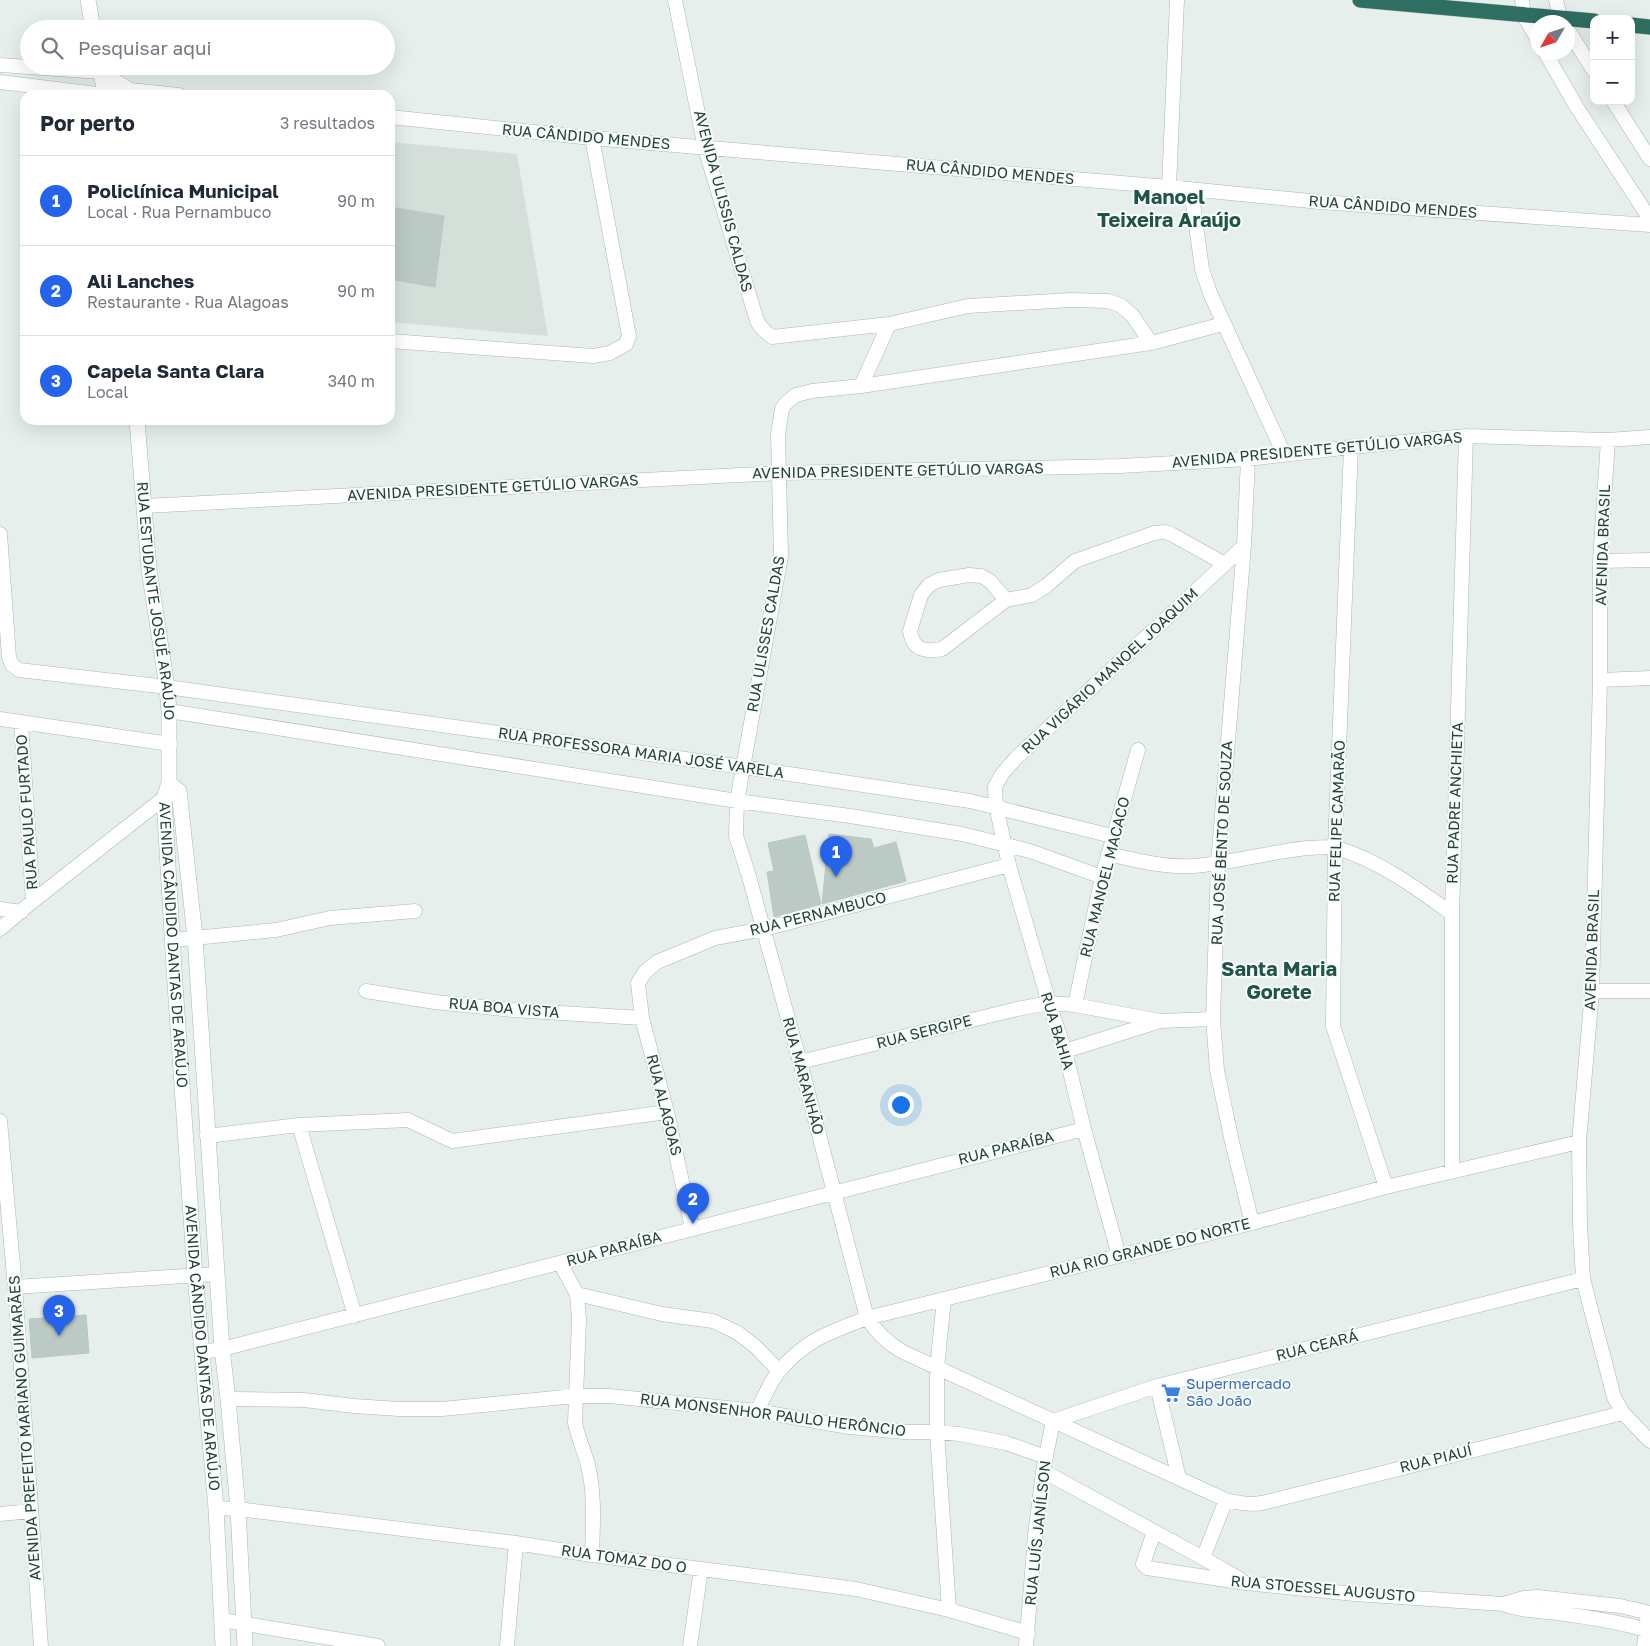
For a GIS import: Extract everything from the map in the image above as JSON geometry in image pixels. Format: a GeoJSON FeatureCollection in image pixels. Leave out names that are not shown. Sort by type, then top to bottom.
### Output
{"type":"FeatureCollection","features":[{"type":"Feature","properties":{"kind":"highway"},"geometry":{"type":"LineString","coordinates":[[1366,0],[1530,17]]}},
{"type":"Feature","properties":{"kind":"highway"},"geometry":{"type":"LineString","coordinates":[[1575,22],[1590,21]]}},
{"type":"Feature","properties":{"kind":"highway"},"geometry":{"type":"LineString","coordinates":[[1635,25],[1650,27]]}},
{"type":"Feature","properties":{"kind":"main road"},"geometry":{"type":"LineString","coordinates":[[88,0],[91,20]]}},
{"type":"Feature","properties":{"kind":"main road"},"geometry":{"type":"LineString","coordinates":[[101,75],[104,90]]}},
{"type":"Feature","properties":{"kind":"main road","name":"RUA ESTUDANTE JOSUÉ ARAÚJO"},"geometry":{"type":"LineString","coordinates":[[137,425],[149,568],[167,686],[174,787]]}},
{"type":"Feature","properties":{"kind":"main road","name":"AVENIDA CÂNDIDO DANTAS DE ARAÚJO"},"geometry":{"type":"LineString","coordinates":[[174,787],[164,798],[167,852],[195,1275],[216,1508],[223,1646]]}},
{"type":"Feature","properties":{"kind":"main road","name":"AVENIDA CÂNDIDO DANTAS DE ARAÚJO"},"geometry":{"type":"LineString","coordinates":[[174,787],[185,850],[195,937],[216,1274],[238,1509],[245,1646]]}},
{"type":"Feature","properties":{"kind":"main road"},"geometry":{"type":"LineString","coordinates":[[167,852],[185,850]]}},
{"type":"Feature","properties":{"kind":"main road"},"geometry":{"type":"LineString","coordinates":[[178,1036],[201,1035]]}},
{"type":"Feature","properties":{"kind":"main road"},"geometry":{"type":"LineString","coordinates":[[188,1177],[210,1177]]}},
{"type":"Feature","properties":{"kind":"street","name":"AVENIDA ULISSIS CALDAS"},"geometry":{"type":"LineString","coordinates":[[675,0],[705,148],[757,321],[761,328],[772,337],[888,324]]}},
{"type":"Feature","properties":{"kind":"street"},"geometry":{"type":"LineString","coordinates":[[1169,187],[1177,0]]}},
{"type":"Feature","properties":{"kind":"street"},"geometry":{"type":"LineString","coordinates":[[1522,0],[1524,16],[1530,26]]}},
{"type":"Feature","properties":{"kind":"street"},"geometry":{"type":"LineString","coordinates":[[1556,0],[1561,15]]}},
{"type":"Feature","properties":{"kind":"street"},"geometry":{"type":"LineString","coordinates":[[1575,42],[1590,65]]}},
{"type":"Feature","properties":{"kind":"street"},"geometry":{"type":"LineString","coordinates":[[1550,60],[1576,106],[1650,219]]}},
{"type":"Feature","properties":{"kind":"street"},"geometry":{"type":"LineString","coordinates":[[0,65],[20,66]]}},
{"type":"Feature","properties":{"kind":"street"},"geometry":{"type":"LineString","coordinates":[[109,75],[130,90]]}},
{"type":"Feature","properties":{"kind":"street"},"geometry":{"type":"LineString","coordinates":[[0,82],[65,90]]}},
{"type":"Feature","properties":{"kind":"street"},"geometry":{"type":"LineString","coordinates":[[1616,105],[1650,159]]}},
{"type":"Feature","properties":{"kind":"street","name":"RUA CÂNDIDO MENDES"},"geometry":{"type":"LineString","coordinates":[[395,118],[592,138],[1169,187],[1320,202],[1650,225]]}},
{"type":"Feature","properties":{"kind":"street"},"geometry":{"type":"LineString","coordinates":[[395,341],[593,356],[610,353],[626,344],[629,336],[592,138]]}},
{"type":"Feature","properties":{"kind":"street"},"geometry":{"type":"LineString","coordinates":[[1191,189],[1202,269],[1210,294],[1284,454]]}},
{"type":"Feature","properties":{"kind":"street"},"geometry":{"type":"LineString","coordinates":[[861,386],[888,324],[968,306],[1070,300],[1108,301],[1120,305],[1132,315],[1151,342]]}},
{"type":"Feature","properties":{"kind":"street"},"geometry":{"type":"LineString","coordinates":[[861,386],[1151,342],[1223,324]]}},
{"type":"Feature","properties":{"kind":"street","name":"RUA ULISSES CALDAS"},"geometry":{"type":"LineString","coordinates":[[736,836],[737,801],[781,556],[778,434],[782,409],[786,403],[796,396],[812,391],[861,386]]}},
{"type":"Feature","properties":{"kind":"street","name":"AVENIDA PRESIDENTE GETÚLIO VARGAS"},"geometry":{"type":"LineString","coordinates":[[145,506],[779,473],[1120,466],[1248,459],[1466,436],[1608,440],[1650,436]]}},
{"type":"Feature","properties":{"kind":"street","name":"RUA PADRE ANCHIETA"},"geometry":{"type":"LineString","coordinates":[[1452,1170],[1452,914],[1466,436]]}},
{"type":"Feature","properties":{"kind":"street","name":"AVENIDA BRASIL"},"geometry":{"type":"LineString","coordinates":[[1608,440],[1600,561],[1600,680],[1592,991],[1579,1142],[1580,1224],[1583,1279],[1614,1397],[1623,1413],[1650,1441]]}},
{"type":"Feature","properties":{"kind":"street","name":"RUA FELIPE CAMARÃO"},"geometry":{"type":"LineString","coordinates":[[1351,447],[1335,848],[1333,1026],[1386,1187]]}},
{"type":"Feature","properties":{"kind":"street","name":"RUA JOSÉ BENTO DE SOUZA"},"geometry":{"type":"LineString","coordinates":[[1248,459],[1244,546],[1218,863],[1213,1019],[1217,1070],[1232,1142],[1252,1222]]}},
{"type":"Feature","properties":{"kind":"street"},"geometry":{"type":"LineString","coordinates":[[1006,600],[990,581],[981,576],[969,575],[939,580],[929,585],[921,595],[910,636],[921,649],[930,651],[942,649],[1006,600],[1032,595],[1080,558],[1154,533],[1165,532],[1171,534],[1225,564]]}},
{"type":"Feature","properties":{"kind":"street","name":"RUA PROFESSORA MARIA JOSÉ VARELA"},"geometry":{"type":"LineString","coordinates":[[0,534],[8,658],[12,665],[19,670],[167,686],[970,801],[1112,836]]}},
{"type":"Feature","properties":{"kind":"street","name":"RUA VIGÁRIO MANOEL JOAQUIM"},"geometry":{"type":"LineString","coordinates":[[996,806],[995,786],[1002,774],[1016,758],[1244,546]]}},
{"type":"Feature","properties":{"kind":"street"},"geometry":{"type":"LineString","coordinates":[[1600,561],[1650,560]]}},
{"type":"Feature","properties":{"kind":"street"},"geometry":{"type":"LineString","coordinates":[[1600,680],[1650,678]]}},
{"type":"Feature","properties":{"kind":"street","name":"RUA PROFESSORA MARIA JOSÉ VARELA"},"geometry":{"type":"LineString","coordinates":[[169,711],[737,801],[850,816],[962,834],[1030,851],[1102,877]]}},
{"type":"Feature","properties":{"kind":"street"},"geometry":{"type":"LineString","coordinates":[[0,719],[170,744]]}},
{"type":"Feature","properties":{"kind":"street","name":"RUA PAULO FURTADO"},"geometry":{"type":"LineString","coordinates":[[21,723],[34,901]]}},
{"type":"Feature","properties":{"kind":"street","name":"RUA MANOEL MACACO"},"geometry":{"type":"LineString","coordinates":[[1075,1005],[1112,836],[1138,750]]}},
{"type":"Feature","properties":{"kind":"street"},"geometry":{"type":"LineString","coordinates":[[0,929],[164,798]]}},
{"type":"Feature","properties":{"kind":"street","name":"RUA BAHIA"},"geometry":{"type":"LineString","coordinates":[[996,806],[1010,866],[1064,1051],[1119,1256]]}},
{"type":"Feature","properties":{"kind":"street","name":"RUA MARANHÃO"},"geometry":{"type":"LineString","coordinates":[[736,836],[764,929],[867,1318]]}},
{"type":"Feature","properties":{"kind":"street"},"geometry":{"type":"LineString","coordinates":[[1108,854],[1170,866],[1194,866],[1284,850],[1335,848],[1360,857],[1395,875],[1419,889],[1452,914]]}},
{"type":"Feature","properties":{"kind":"street","name":"RUA PERNAMBUCO"},"geometry":{"type":"LineString","coordinates":[[638,983],[645,972],[657,962],[715,938],[764,929],[1010,866]]}},
{"type":"Feature","properties":{"kind":"street"},"geometry":{"type":"LineString","coordinates":[[0,909],[21,912]]}},
{"type":"Feature","properties":{"kind":"street"},"geometry":{"type":"LineString","coordinates":[[173,940],[276,930],[330,918],[415,911]]}},
{"type":"Feature","properties":{"kind":"street","name":"RUA ALAGOAS"},"geometry":{"type":"LineString","coordinates":[[638,983],[642,1018],[667,1112],[692,1228]]}},
{"type":"Feature","properties":{"kind":"street","name":"RUA BOA VISTA"},"geometry":{"type":"LineString","coordinates":[[366,991],[454,1004],[512,1010],[642,1018]]}},
{"type":"Feature","properties":{"kind":"street"},"geometry":{"type":"LineString","coordinates":[[1592,991],[1650,991]]}},
{"type":"Feature","properties":{"kind":"street","name":"RUA SERGIPE"},"geometry":{"type":"LineString","coordinates":[[800,1062],[1049,1003],[1075,1005],[1160,1021]]}},
{"type":"Feature","properties":{"kind":"street"},"geometry":{"type":"LineString","coordinates":[[1064,1051],[1160,1021],[1213,1019]]}},
{"type":"Feature","properties":{"kind":"street"},"geometry":{"type":"LineString","coordinates":[[207,1136],[299,1125],[408,1120],[452,1141],[667,1112]]}},
{"type":"Feature","properties":{"kind":"street","name":"AVENIDA PREFEITO MARIANO GUIMARÃES"},"geometry":{"type":"LineString","coordinates":[[0,1121],[15,1287],[41,1646]]}},
{"type":"Feature","properties":{"kind":"street"},"geometry":{"type":"LineString","coordinates":[[299,1125],[355,1316]]}},
{"type":"Feature","properties":{"kind":"street","name":"RUA PARAÍBA"},"geometry":{"type":"LineString","coordinates":[[202,1352],[222,1349],[355,1316],[692,1228],[1084,1129]]}},
{"type":"Feature","properties":{"kind":"street","name":"RUA RIO GRANDE DO NORTE"},"geometry":{"type":"LineString","coordinates":[[757,1411],[779,1371],[803,1347],[826,1333],[867,1318],[1119,1256],[1452,1170],[1579,1142]]}},
{"type":"Feature","properties":{"kind":"street"},"geometry":{"type":"LineString","coordinates":[[560,1263],[577,1294],[579,1320],[575,1423],[578,1438],[588,1464],[592,1485],[594,1513],[592,1555]]}},
{"type":"Feature","properties":{"kind":"street"},"geometry":{"type":"LineString","coordinates":[[15,1287],[216,1274]]}},
{"type":"Feature","properties":{"kind":"street","name":"RUA CEARÁ"},"geometry":{"type":"LineString","coordinates":[[1053,1421],[1157,1386],[1583,1279]]}},
{"type":"Feature","properties":{"kind":"street"},"geometry":{"type":"LineString","coordinates":[[577,1294],[662,1314],[713,1321],[756,1347],[779,1371]]}},
{"type":"Feature","properties":{"kind":"street"},"geometry":{"type":"LineString","coordinates":[[944,1299],[937,1368],[937,1432],[949,1610]]}},
{"type":"Feature","properties":{"kind":"street"},"geometry":{"type":"LineString","coordinates":[[867,1318],[876,1332],[890,1345],[903,1352],[1226,1500],[1203,1558]]}},
{"type":"Feature","properties":{"kind":"street"},"geometry":{"type":"LineString","coordinates":[[1157,1386],[1179,1478]]}},
{"type":"Feature","properties":{"kind":"street","name":"RUA MONSENHOR PAULO HERÔNCIO"},"geometry":{"type":"LineString","coordinates":[[228,1399],[304,1400],[354,1406],[433,1409],[575,1396],[609,1396],[757,1411],[850,1426],[904,1432],[959,1434],[1006,1443],[1045,1464],[1154,1532],[1246,1583]]}},
{"type":"Feature","properties":{"kind":"street","name":"RUA PIAUÍ"},"geometry":{"type":"LineString","coordinates":[[1226,1500],[1250,1504],[1262,1503],[1623,1413]]}},
{"type":"Feature","properties":{"kind":"street","name":"RUA LUÍS JANÍLSON"},"geometry":{"type":"LineString","coordinates":[[1027,1639],[1035,1536],[1053,1421]]}},
{"type":"Feature","properties":{"kind":"street","name":"RUA TOMAZ DO O"},"geometry":{"type":"LineString","coordinates":[[216,1508],[238,1509],[516,1543],[592,1555],[856,1589],[949,1610],[1027,1639]]}},
{"type":"Feature","properties":{"kind":"street"},"geometry":{"type":"LineString","coordinates":[[0,1514],[31,1512]]}},
{"type":"Feature","properties":{"kind":"street","name":"RUA STOESSEL AUGUSTO"},"geometry":{"type":"LineString","coordinates":[[1154,1532],[1143,1564],[1144,1566],[1246,1583],[1355,1594],[1503,1604],[1516,1609],[1586,1618],[1648,1631]]}},
{"type":"Feature","properties":{"kind":"street"},"geometry":{"type":"LineString","coordinates":[[507,1646],[516,1543]]}},
{"type":"Feature","properties":{"kind":"street"},"geometry":{"type":"LineString","coordinates":[[690,1646],[701,1569]]}},
{"type":"Feature","properties":{"kind":"street","name":"RUA STOESSEL AUGUSTO"},"geometry":{"type":"LineString","coordinates":[[1503,1604],[1524,1598],[1538,1597],[1620,1606],[1649,1613]]}},
{"type":"Feature","properties":{"kind":"street"},"geometry":{"type":"LineString","coordinates":[[1586,1618],[1588,1602]]}},
{"type":"Feature","properties":{"kind":"street"},"geometry":{"type":"LineString","coordinates":[[1644,1646],[1648,1631],[1649,1613]]}},
{"type":"Feature","properties":{"kind":"street"},"geometry":{"type":"LineString","coordinates":[[222,1620],[378,1646]]}},
{"type":"Feature","properties":{"kind":"shaded area"},"geometry":{"type":"Polygon","coordinates":[[[395,142],[517,154],[548,336],[395,322],[395,142]]]}},
{"type":"Feature","properties":{"kind":"building"},"geometry":{"type":"Polygon","coordinates":[[[395,208],[444,216],[435,287],[395,280],[395,208]]]}},
{"type":"Feature","properties":{"kind":"building"},"geometry":{"type":"Polygon","coordinates":[[[829,834],[871,839],[874,848],[896,842],[906,881],[822,904],[829,834]]]}},
{"type":"Feature","properties":{"kind":"building"},"geometry":{"type":"Polygon","coordinates":[[[805,835],[821,904],[774,917],[767,872],[774,871],[768,843],[805,835]]]}},
{"type":"Feature","properties":{"kind":"building"},"geometry":{"type":"Polygon","coordinates":[[[86,1315],[89,1353],[32,1358],[29,1319],[86,1315]]]}},
{"type":"Feature","properties":{"kind":"place","name":"Policlínica Municipal"},"geometry":{"type":"Point","coordinates":[836,877]}},
{"type":"Feature","properties":{"kind":"place","name":"Ali Lanches"},"geometry":{"type":"Point","coordinates":[693,1224]}},
{"type":"Feature","properties":{"kind":"place","name":"Capela Santa Clara"},"geometry":{"type":"Point","coordinates":[59,1336]}},
{"type":"Feature","properties":{"kind":"place","name":"Supermercado São João"},"geometry":{"type":"Point","coordinates":[1171,1393]}},
{"type":"Feature","properties":{"kind":"district","name":"Manoel Teixeira Araújo"},"geometry":{"type":"Point","coordinates":[1169,208]}},
{"type":"Feature","properties":{"kind":"district","name":"Santa Maria Gorete"},"geometry":{"type":"Point","coordinates":[1279,980]}}]}
